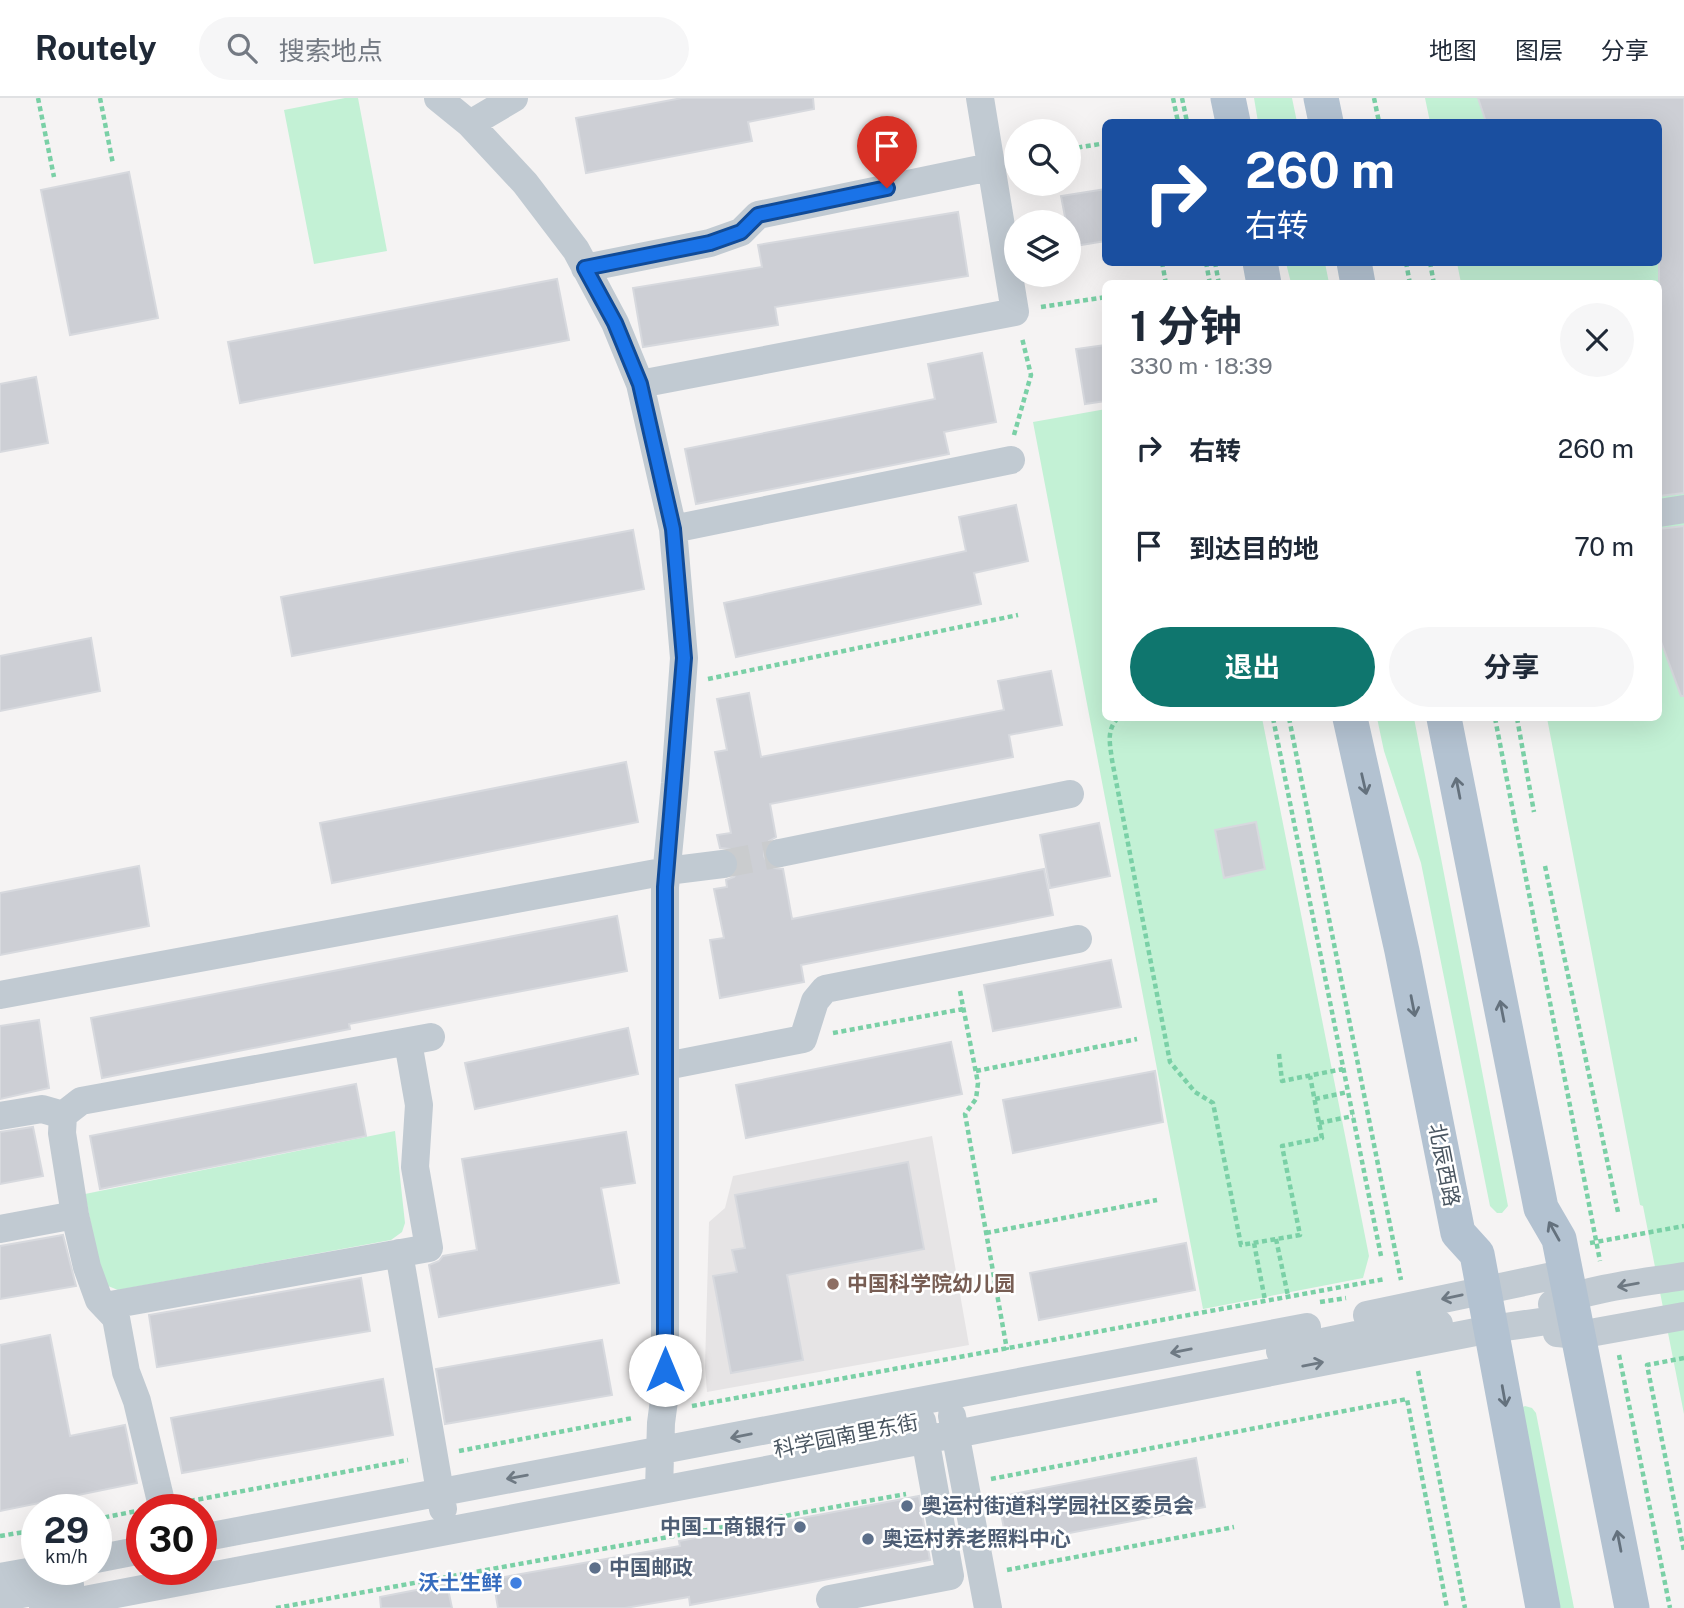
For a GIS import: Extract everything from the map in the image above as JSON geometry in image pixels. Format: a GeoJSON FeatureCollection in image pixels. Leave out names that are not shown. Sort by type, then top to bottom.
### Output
{"type":"FeatureCollection","features":[{"type":"Feature","properties":{"kind":"main road"},"geometry":{"type":"LineString","coordinates":[[1228,98],[1232,119]]}},
{"type":"Feature","properties":{"kind":"main road"},"geometry":{"type":"LineString","coordinates":[[1321,98],[1325,119]]}},
{"type":"Feature","properties":{"kind":"main road","name":"北辰西路"},"geometry":{"type":"LineString","coordinates":[[1351,721],[1405,965],[1458,1233],[1477,1254],[1543,1608]]}},
{"type":"Feature","properties":{"kind":"main road"},"geometry":{"type":"LineString","coordinates":[[1445,721],[1541,1208],[1559,1239],[1632,1608]]}},
{"type":"Feature","properties":{"kind":"street"},"geometry":{"type":"LineString","coordinates":[[438,98],[470,124],[525,183],[576,250],[615,323],[640,384],[673,529],[684,658],[667,871],[665,1393],[659,1471],[952,1415],[1370,1314],[1483,1290],[1573,1305],[1614,1328],[1684,1316]]}},
{"type":"Feature","properties":{"kind":"street"},"geometry":{"type":"LineString","coordinates":[[470,124],[514,98]]}},
{"type":"Feature","properties":{"kind":"street"},"geometry":{"type":"LineString","coordinates":[[640,384],[1015,312],[980,98]]}},
{"type":"Feature","properties":{"kind":"street"},"geometry":{"type":"LineString","coordinates":[[585,268],[710,243],[741,232],[758,215],[990,167]]}},
{"type":"Feature","properties":{"kind":"street"},"geometry":{"type":"LineString","coordinates":[[673,529],[1011,460]]}},
{"type":"Feature","properties":{"kind":"street"},"geometry":{"type":"LineString","coordinates":[[1662,513],[1684,509]]}},
{"type":"Feature","properties":{"kind":"street"},"geometry":{"type":"LineString","coordinates":[[780,853],[1070,794]]}},
{"type":"Feature","properties":{"kind":"street"},"geometry":{"type":"LineString","coordinates":[[0,995],[667,871],[723,864]]}},
{"type":"Feature","properties":{"kind":"street"},"geometry":{"type":"LineString","coordinates":[[666,1066],[803,1039],[815,1001],[825,989],[1078,939]]}},
{"type":"Feature","properties":{"kind":"street"},"geometry":{"type":"LineString","coordinates":[[105,1306],[429,1248],[415,1167],[420,1040],[81,1101],[63,1115],[62,1133],[75,1215],[87,1267],[99,1300],[116,1318],[126,1372],[136,1401],[159,1494]]}},
{"type":"Feature","properties":{"kind":"street"},"geometry":{"type":"LineString","coordinates":[[0,1116],[42,1109],[63,1115]]}},
{"type":"Feature","properties":{"kind":"street"},"geometry":{"type":"LineString","coordinates":[[0,1229],[75,1215]]}},
{"type":"Feature","properties":{"kind":"street"},"geometry":{"type":"LineString","coordinates":[[399,1253],[443,1511]]}},
{"type":"Feature","properties":{"kind":"street"},"geometry":{"type":"LineString","coordinates":[[1491,1329],[1684,1276]]}},
{"type":"Feature","properties":{"kind":"street","name":"科学园南里东街"},"geometry":{"type":"LineString","coordinates":[[217,1557],[659,1471],[924,1430],[952,1415],[1394,1327],[1437,1324],[1491,1329],[1573,1305]]}},
{"type":"Feature","properties":{"kind":"street"},"geometry":{"type":"LineString","coordinates":[[952,1415],[988,1608]]}},
{"type":"Feature","properties":{"kind":"street"},"geometry":{"type":"LineString","coordinates":[[830,1599],[950,1576],[924,1430]]}},
{"type":"Feature","properties":{"kind":"street"},"geometry":{"type":"LineString","coordinates":[[217,1536],[443,1511]]}},
{"type":"Feature","properties":{"kind":"street"},"geometry":{"type":"LineString","coordinates":[[217,1566],[443,1511]]}},
{"type":"Feature","properties":{"kind":"street"},"geometry":{"type":"LineString","coordinates":[[0,1577],[21,1573]]}},
{"type":"Feature","properties":{"kind":"street"},"geometry":{"type":"LineString","coordinates":[[0,1598],[126,1574]]}},
{"type":"Feature","properties":{"kind":"street"},"geometry":{"type":"LineString","coordinates":[[43,1608],[138,1585]]}},
{"type":"Feature","properties":{"kind":"path"},"geometry":{"type":"LineString","coordinates":[[38,98],[54,177]]}},
{"type":"Feature","properties":{"kind":"path"},"geometry":{"type":"LineString","coordinates":[[100,98],[113,164]]}},
{"type":"Feature","properties":{"kind":"path"},"geometry":{"type":"LineString","coordinates":[[1172,98],[1177,119]]}},
{"type":"Feature","properties":{"kind":"path"},"geometry":{"type":"LineString","coordinates":[[1182,98],[1186,119]]}},
{"type":"Feature","properties":{"kind":"path"},"geometry":{"type":"LineString","coordinates":[[1374,98],[1378,119]]}},
{"type":"Feature","properties":{"kind":"path"},"geometry":{"type":"LineString","coordinates":[[1081,147],[1102,144]]}},
{"type":"Feature","properties":{"kind":"path"},"geometry":{"type":"LineString","coordinates":[[1011,460],[1012,441],[1031,374],[1015,312],[1102,298]]}},
{"type":"Feature","properties":{"kind":"path"},"geometry":{"type":"LineString","coordinates":[[700,680],[1018,615]]}},
{"type":"Feature","properties":{"kind":"path"},"geometry":{"type":"LineString","coordinates":[[1115,721],[1109,737],[1110,748],[1170,1062],[1195,1092],[1213,1103],[1241,1245],[1300,1235],[1282,1146],[1322,1138],[1310,1076]]}},
{"type":"Feature","properties":{"kind":"path"},"geometry":{"type":"LineString","coordinates":[[1274,721],[1381,1256]]}},
{"type":"Feature","properties":{"kind":"path"},"geometry":{"type":"LineString","coordinates":[[1290,721],[1402,1283]]}},
{"type":"Feature","properties":{"kind":"path"},"geometry":{"type":"LineString","coordinates":[[1495,721],[1601,1265]]}},
{"type":"Feature","properties":{"kind":"path"},"geometry":{"type":"LineString","coordinates":[[1518,721],[1534,812]]}},
{"type":"Feature","properties":{"kind":"path"},"geometry":{"type":"LineString","coordinates":[[1545,866],[1618,1212]]}},
{"type":"Feature","properties":{"kind":"path"},"geometry":{"type":"LineString","coordinates":[[955,962],[978,1083],[976,1099],[964,1114],[1007,1350]]}},
{"type":"Feature","properties":{"kind":"path"},"geometry":{"type":"LineString","coordinates":[[803,1039],[963,1009]]}},
{"type":"Feature","properties":{"kind":"path"},"geometry":{"type":"LineString","coordinates":[[976,1071],[1137,1038]]}},
{"type":"Feature","properties":{"kind":"path"},"geometry":{"type":"LineString","coordinates":[[1279,1054],[1282,1081],[1343,1069]]}},
{"type":"Feature","properties":{"kind":"path"},"geometry":{"type":"LineString","coordinates":[[1315,1099],[1348,1092]]}},
{"type":"Feature","properties":{"kind":"path"},"geometry":{"type":"LineString","coordinates":[[1319,1123],[1353,1116]]}},
{"type":"Feature","properties":{"kind":"path"},"geometry":{"type":"LineString","coordinates":[[986,1233],[1157,1200]]}},
{"type":"Feature","properties":{"kind":"path"},"geometry":{"type":"LineString","coordinates":[[1276,1239],[1288,1296]]}},
{"type":"Feature","properties":{"kind":"path"},"geometry":{"type":"LineString","coordinates":[[1254,1243],[1265,1300]]}},
{"type":"Feature","properties":{"kind":"path"},"geometry":{"type":"LineString","coordinates":[[688,1407],[1385,1279]]}},
{"type":"Feature","properties":{"kind":"path"},"geometry":{"type":"LineString","coordinates":[[1614,1328],[1670,1608]]}},
{"type":"Feature","properties":{"kind":"path"},"geometry":{"type":"LineString","coordinates":[[1684,1358],[1647,1364],[1684,1551]]}},
{"type":"Feature","properties":{"kind":"path"},"geometry":{"type":"LineString","coordinates":[[1416,1359],[1465,1608]]}},
{"type":"Feature","properties":{"kind":"path"},"geometry":{"type":"LineString","coordinates":[[1406,1399],[1415,1394]]}},
{"type":"Feature","properties":{"kind":"path"},"geometry":{"type":"LineString","coordinates":[[448,1453],[638,1417]]}},
{"type":"Feature","properties":{"kind":"path"},"geometry":{"type":"LineString","coordinates":[[217,1497],[421,1458]]}},
{"type":"Feature","properties":{"kind":"path"},"geometry":{"type":"LineString","coordinates":[[982,1576],[1234,1527]]}},
{"type":"Feature","properties":{"kind":"path"},"geometry":{"type":"LineString","coordinates":[[0,1536],[21,1533]]}},
{"type":"Feature","properties":{"kind":"shaded area","name":"中国科学院幼儿园"},"geometry":{"type":"Polygon","coordinates":[[[932,1136],[969,1345],[707,1392],[705,1367],[709,1222],[725,1208],[733,1176],[932,1136]]]}},
{"type":"Feature","properties":{"kind":"green space"},"geometry":{"type":"Polygon","coordinates":[[[358,98],[387,251],[314,264],[284,110],[358,98]]]}},
{"type":"Feature","properties":{"kind":"green space"},"geometry":{"type":"Polygon","coordinates":[[[1254,98],[1292,98],[1296,119],[1258,119],[1254,98]]]}},
{"type":"Feature","properties":{"kind":"green space"},"geometry":{"type":"Polygon","coordinates":[[[1425,98],[1684,98],[1684,1414],[1643,1206],[1640,1205],[1548,721],[1662,721],[1662,280],[1460,280],[1458,266],[1662,266],[1662,119],[1429,119],[1425,98]]]}},
{"type":"Feature","properties":{"kind":"green space"},"geometry":{"type":"Polygon","coordinates":[[[1287,266],[1326,266],[1328,280],[1290,280],[1287,266]]]}},
{"type":"Feature","properties":{"kind":"green space"},"geometry":{"type":"Polygon","coordinates":[[[1102,410],[1102,721],[1263,721],[1369,1256],[1363,1278],[1203,1309],[1033,422],[1102,410]]]}},
{"type":"Feature","properties":{"kind":"green space"},"geometry":{"type":"Polygon","coordinates":[[[1378,721],[1415,721],[1508,1206],[1502,1213],[1497,1213],[1490,1206],[1421,863],[1384,751],[1378,721]]]}},
{"type":"Feature","properties":{"kind":"green space"},"geometry":{"type":"Polygon","coordinates":[[[395,1131],[405,1223],[402,1232],[391,1240],[118,1290],[108,1286],[101,1275],[85,1194],[395,1131]]]}},
{"type":"Feature","properties":{"kind":"green space"},"geometry":{"type":"Polygon","coordinates":[[[1525,1406],[1536,1413],[1574,1608],[1554,1608],[1519,1409],[1525,1406]]]}},
{"type":"Feature","properties":{"kind":"building"},"geometry":{"type":"Polygon","coordinates":[[[682,98],[813,98],[814,109],[748,122],[752,141],[586,173],[576,118],[682,98]]]}},
{"type":"Feature","properties":{"kind":"building"},"geometry":{"type":"Polygon","coordinates":[[[1478,98],[1684,98],[1684,493],[1662,496],[1662,280],[1659,280],[1659,266],[1662,266],[1662,119],[1485,119],[1478,98]]]}},
{"type":"Feature","properties":{"kind":"building"},"geometry":{"type":"Polygon","coordinates":[[[129,172],[158,318],[70,335],[41,190],[129,172]]]}},
{"type":"Feature","properties":{"kind":"building"},"geometry":{"type":"Polygon","coordinates":[[[1102,190],[1102,242],[1081,245],[1081,210],[1064,210],[1061,196],[1081,196],[1081,193],[1102,190]]]}},
{"type":"Feature","properties":{"kind":"building"},"geometry":{"type":"Polygon","coordinates":[[[958,212],[968,276],[775,307],[778,325],[643,347],[633,288],[762,267],[758,245],[958,212]]]}},
{"type":"Feature","properties":{"kind":"building"},"geometry":{"type":"Polygon","coordinates":[[[557,279],[569,340],[240,403],[228,342],[557,279]]]}},
{"type":"Feature","properties":{"kind":"building"},"geometry":{"type":"Polygon","coordinates":[[[1102,346],[1102,402],[1085,404],[1076,349],[1102,346]]]}},
{"type":"Feature","properties":{"kind":"building"},"geometry":{"type":"Polygon","coordinates":[[[982,353],[996,422],[944,432],[949,454],[696,504],[685,449],[935,399],[928,364],[982,353]]]}},
{"type":"Feature","properties":{"kind":"building"},"geometry":{"type":"Polygon","coordinates":[[[36,377],[48,443],[0,452],[0,384],[36,377]]]}},
{"type":"Feature","properties":{"kind":"building"},"geometry":{"type":"Polygon","coordinates":[[[1016,505],[1028,561],[974,573],[981,604],[736,657],[724,603],[966,551],[959,517],[1016,505]]]}},
{"type":"Feature","properties":{"kind":"building"},"geometry":{"type":"Polygon","coordinates":[[[1684,526],[1684,696],[1681,696],[1662,644],[1662,529],[1684,526]]]}},
{"type":"Feature","properties":{"kind":"building"},"geometry":{"type":"Polygon","coordinates":[[[633,530],[644,589],[292,656],[281,597],[633,530]]]}},
{"type":"Feature","properties":{"kind":"building"},"geometry":{"type":"Polygon","coordinates":[[[91,638],[100,691],[0,711],[0,656],[91,638]]]}},
{"type":"Feature","properties":{"kind":"building"},"geometry":{"type":"Polygon","coordinates":[[[1051,671],[1062,725],[1009,735],[1013,757],[770,804],[776,837],[764,848],[764,856],[768,864],[783,869],[792,919],[1044,869],[1053,915],[801,965],[804,982],[720,998],[710,940],[724,938],[714,889],[727,887],[726,880],[734,877],[739,863],[737,855],[730,849],[720,848],[717,835],[731,833],[715,752],[727,750],[717,699],[749,693],[761,757],[1004,710],[998,681],[1051,671]]]}},
{"type":"Feature","properties":{"kind":"building"},"geometry":{"type":"Polygon","coordinates":[[[626,762],[638,822],[332,883],[320,823],[626,762]]]}},
{"type":"Feature","properties":{"kind":"building"},"geometry":{"type":"Polygon","coordinates":[[[1256,822],[1265,869],[1224,878],[1215,830],[1256,822]]]}},
{"type":"Feature","properties":{"kind":"building"},"geometry":{"type":"Polygon","coordinates":[[[1099,823],[1110,876],[1050,888],[1040,835],[1099,823]]]}},
{"type":"Feature","properties":{"kind":"building"},"geometry":{"type":"Polygon","coordinates":[[[139,866],[149,926],[0,955],[0,893],[139,866]]]}},
{"type":"Feature","properties":{"kind":"building"},"geometry":{"type":"Polygon","coordinates":[[[617,916],[627,971],[349,1024],[350,1029],[102,1078],[91,1018],[617,916]]]}},
{"type":"Feature","properties":{"kind":"building"},"geometry":{"type":"Polygon","coordinates":[[[1111,960],[1121,1007],[993,1031],[984,985],[1111,960]]]}},
{"type":"Feature","properties":{"kind":"building"},"geometry":{"type":"Polygon","coordinates":[[[39,1020],[49,1088],[0,1099],[0,1026],[39,1020]]]}},
{"type":"Feature","properties":{"kind":"building"},"geometry":{"type":"Polygon","coordinates":[[[628,1028],[638,1074],[475,1109],[465,1063],[628,1028]]]}},
{"type":"Feature","properties":{"kind":"building"},"geometry":{"type":"Polygon","coordinates":[[[951,1042],[962,1094],[746,1138],[736,1085],[951,1042]]]}},
{"type":"Feature","properties":{"kind":"building"},"geometry":{"type":"Polygon","coordinates":[[[1155,1071],[1163,1122],[1013,1153],[1003,1100],[1155,1071]]]}},
{"type":"Feature","properties":{"kind":"building"},"geometry":{"type":"Polygon","coordinates":[[[356,1084],[366,1136],[100,1189],[90,1136],[356,1084]]]}},
{"type":"Feature","properties":{"kind":"building"},"geometry":{"type":"Polygon","coordinates":[[[33,1127],[43,1176],[0,1184],[0,1132],[33,1127]]]}},
{"type":"Feature","properties":{"kind":"building"},"geometry":{"type":"Polygon","coordinates":[[[626,1132],[635,1183],[601,1188],[619,1283],[439,1317],[429,1265],[443,1256],[477,1250],[462,1159],[626,1132]]]}},
{"type":"Feature","properties":{"kind":"building"},"geometry":{"type":"Polygon","coordinates":[[[908,1162],[924,1249],[787,1275],[803,1360],[731,1373],[713,1276],[737,1272],[732,1250],[745,1248],[735,1195],[908,1162]]]}},
{"type":"Feature","properties":{"kind":"building"},"geometry":{"type":"Polygon","coordinates":[[[63,1235],[76,1286],[0,1299],[0,1246],[63,1235]]]}},
{"type":"Feature","properties":{"kind":"building"},"geometry":{"type":"Polygon","coordinates":[[[1186,1243],[1195,1290],[1039,1320],[1030,1273],[1186,1243]]]}},
{"type":"Feature","properties":{"kind":"building"},"geometry":{"type":"Polygon","coordinates":[[[361,1278],[370,1331],[157,1367],[149,1315],[361,1278]]]}},
{"type":"Feature","properties":{"kind":"building"},"geometry":{"type":"Polygon","coordinates":[[[50,1335],[70,1436],[125,1425],[137,1483],[83,1494],[21,1494],[21,1507],[0,1511],[0,1345],[50,1335]]]}},
{"type":"Feature","properties":{"kind":"building"},"geometry":{"type":"Polygon","coordinates":[[[602,1340],[612,1395],[445,1424],[436,1369],[602,1340]]]}},
{"type":"Feature","properties":{"kind":"building"},"geometry":{"type":"Polygon","coordinates":[[[383,1379],[393,1435],[182,1473],[171,1418],[383,1379]]]}},
{"type":"Feature","properties":{"kind":"building"},"geometry":{"type":"Polygon","coordinates":[[[1196,1458],[1205,1507],[1007,1545],[998,1497],[1196,1458]]]}},
{"type":"Feature","properties":{"kind":"building"},"geometry":{"type":"Polygon","coordinates":[[[919,1496],[930,1560],[690,1605],[689,1597],[625,1608],[498,1608],[493,1579],[680,1546],[679,1541],[919,1496]]]}},
{"type":"Feature","properties":{"kind":"building"},"geometry":{"type":"Polygon","coordinates":[[[447,1584],[452,1608],[381,1608],[380,1597],[447,1584]]]}},
{"type":"Feature","properties":{"kind":"tunnel"},"geometry":{"type":"LineString","coordinates":[[723,864],[780,853]]}},
{"type":"Feature","properties":{"kind":"place","name":"中国科学院幼儿园"},"geometry":{"type":"Point","coordinates":[833,1284]}},
{"type":"Feature","properties":{"kind":"place","name":"奥运村街道科学园社区委员会"},"geometry":{"type":"Point","coordinates":[907,1506]}},
{"type":"Feature","properties":{"kind":"place","name":"中国工商银行"},"geometry":{"type":"Point","coordinates":[800,1527]}},
{"type":"Feature","properties":{"kind":"place","name":"奥运村养老照料中心"},"geometry":{"type":"Point","coordinates":[868,1539]}},
{"type":"Feature","properties":{"kind":"place","name":"中国邮政"},"geometry":{"type":"Point","coordinates":[595,1568]}},
{"type":"Feature","properties":{"kind":"place","name":"沃土生鲜"},"geometry":{"type":"Point","coordinates":[516,1583]}},
{"type":"Feature","properties":{"kind":"route"},"geometry":{"type":"LineString","coordinates":[[665,1370],[665,887],[684,658],[673,529],[640,384],[615,323],[585,268],[710,243],[741,232],[758,215],[887,188]]}}]}
